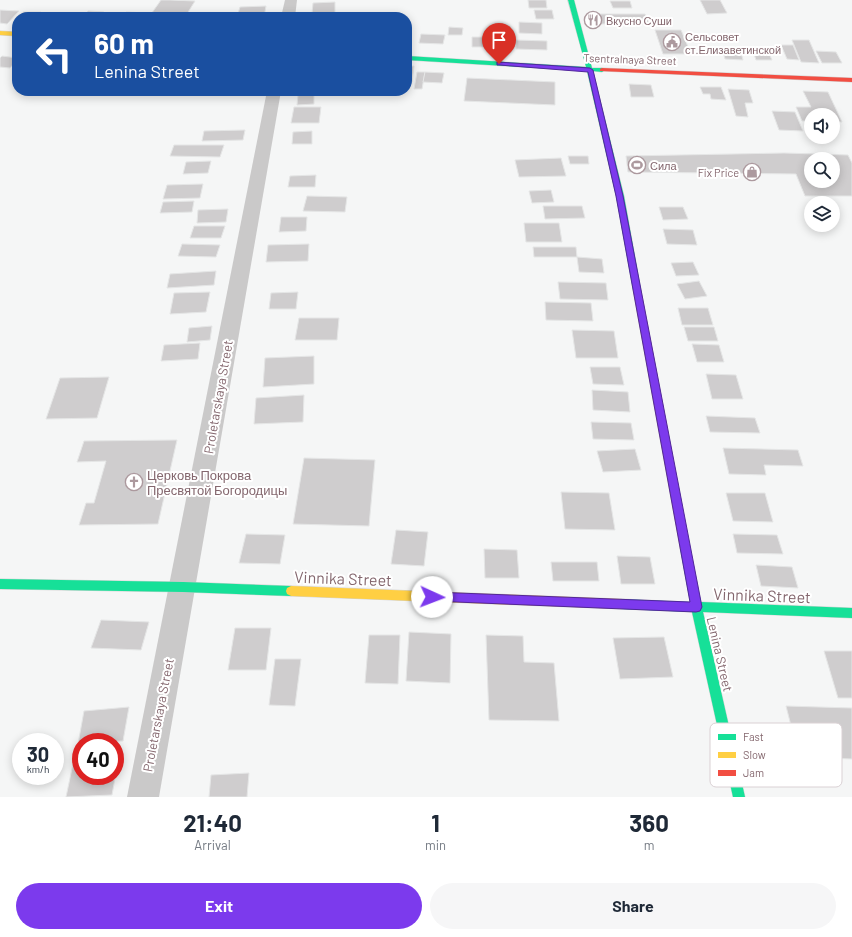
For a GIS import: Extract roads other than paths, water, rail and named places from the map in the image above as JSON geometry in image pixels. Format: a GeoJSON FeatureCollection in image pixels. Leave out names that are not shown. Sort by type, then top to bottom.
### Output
{"type":"FeatureCollection","features":[{"type":"Feature","properties":{"kind":"street"},"geometry":{"type":"LineString","coordinates":[[289,12],[291,0]]}},
{"type":"Feature","properties":{"kind":"street","name":"Lenina Street"},"geometry":{"type":"LineString","coordinates":[[571,0],[590,70],[620,196],[696,607],[722,723]]}},
{"type":"Feature","properties":{"kind":"street"},"geometry":{"type":"LineString","coordinates":[[0,33],[12,34]]}},
{"type":"Feature","properties":{"kind":"street","name":"Tsentralnaya Street"},"geometry":{"type":"LineString","coordinates":[[412,58],[590,70],[852,80]]}},
{"type":"Feature","properties":{"kind":"street","name":"Proletarskaya Street"},"geometry":{"type":"LineString","coordinates":[[143,797],[273,96]]}},
{"type":"Feature","properties":{"kind":"street","name":"Vinnika Street"},"geometry":{"type":"LineString","coordinates":[[0,584],[183,587],[852,613]]}},
{"type":"Feature","properties":{"kind":"street","name":"Lenina Street"},"geometry":{"type":"LineString","coordinates":[[737,787],[739,797]]}},
{"type":"Feature","properties":{"kind":"place","name":"Вкусно Суши"},"geometry":{"type":"Point","coordinates":[593,20]}},
{"type":"Feature","properties":{"kind":"place","name":"Сельсовет ст.Елизаветинской"},"geometry":{"type":"Point","coordinates":[672,42]}},
{"type":"Feature","properties":{"kind":"place","name":"Сила"},"geometry":{"type":"Point","coordinates":[637,165]}},
{"type":"Feature","properties":{"kind":"place","name":"Fix Price"},"geometry":{"type":"Point","coordinates":[752,172]}},
{"type":"Feature","properties":{"kind":"place","name":"Церковь Покрова Пресвятой Богородицы"},"geometry":{"type":"Point","coordinates":[134,482]}}]}
